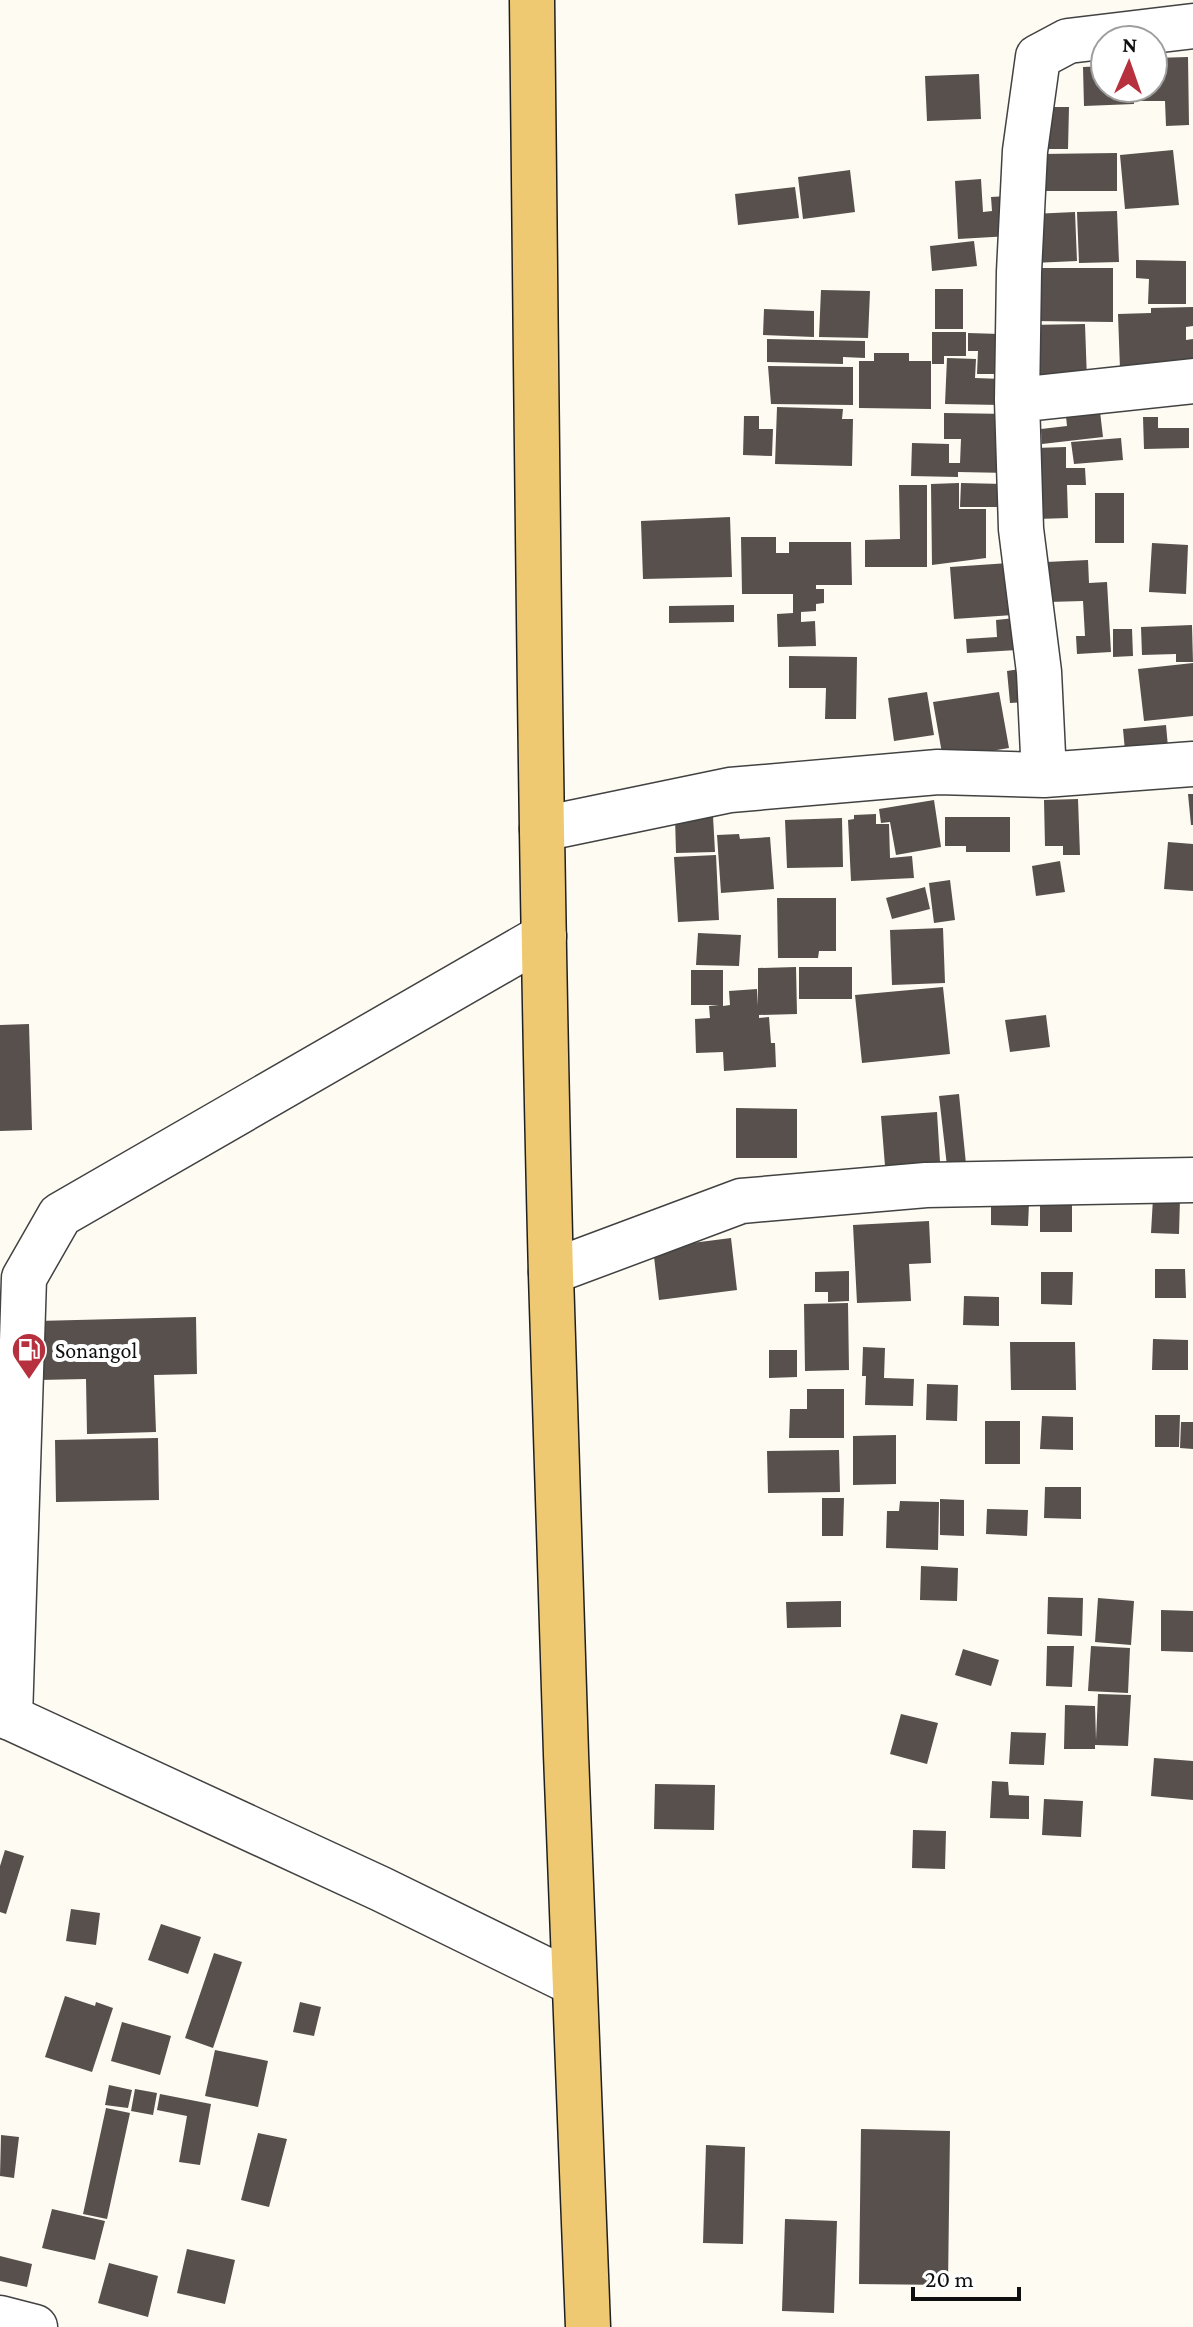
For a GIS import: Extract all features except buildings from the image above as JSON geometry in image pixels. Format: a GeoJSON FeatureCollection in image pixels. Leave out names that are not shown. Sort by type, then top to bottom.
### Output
{"type":"FeatureCollection","features":[{"type":"Feature","properties":{"kind":"main road"},"geometry":{"type":"LineString","coordinates":[[532,0],[551,1272],[573,1983],[588,2327]]}},
{"type":"Feature","properties":{"kind":"street"},"geometry":{"type":"LineString","coordinates":[[1044,775],[1039,672],[1021,529],[1017,400],[1024,166],[1038,57],[1068,41],[1193,26]]}},
{"type":"Feature","properties":{"kind":"street"},"geometry":{"type":"LineString","coordinates":[[1017,400],[1193,381]]}},
{"type":"Feature","properties":{"kind":"street"},"geometry":{"type":"LineString","coordinates":[[542,829],[730,790],[938,772],[1044,775],[1193,764]]}},
{"type":"Feature","properties":{"kind":"street"},"geometry":{"type":"LineString","coordinates":[[544,936],[60,1215],[24,1278],[5,1716],[381,1889],[573,1983]]}},
{"type":"Feature","properties":{"kind":"street"},"geometry":{"type":"LineString","coordinates":[[551,1272],[741,1201],[926,1185],[1193,1180]]}},
{"type":"Feature","properties":{"kind":"street"},"geometry":{"type":"LineString","coordinates":[[0,2318],[35,2327]]}},
{"type":"Feature","properties":{"kind":"place","name":"Sonangol"},"geometry":{"type":"Point","coordinates":[29,1381]}}]}
